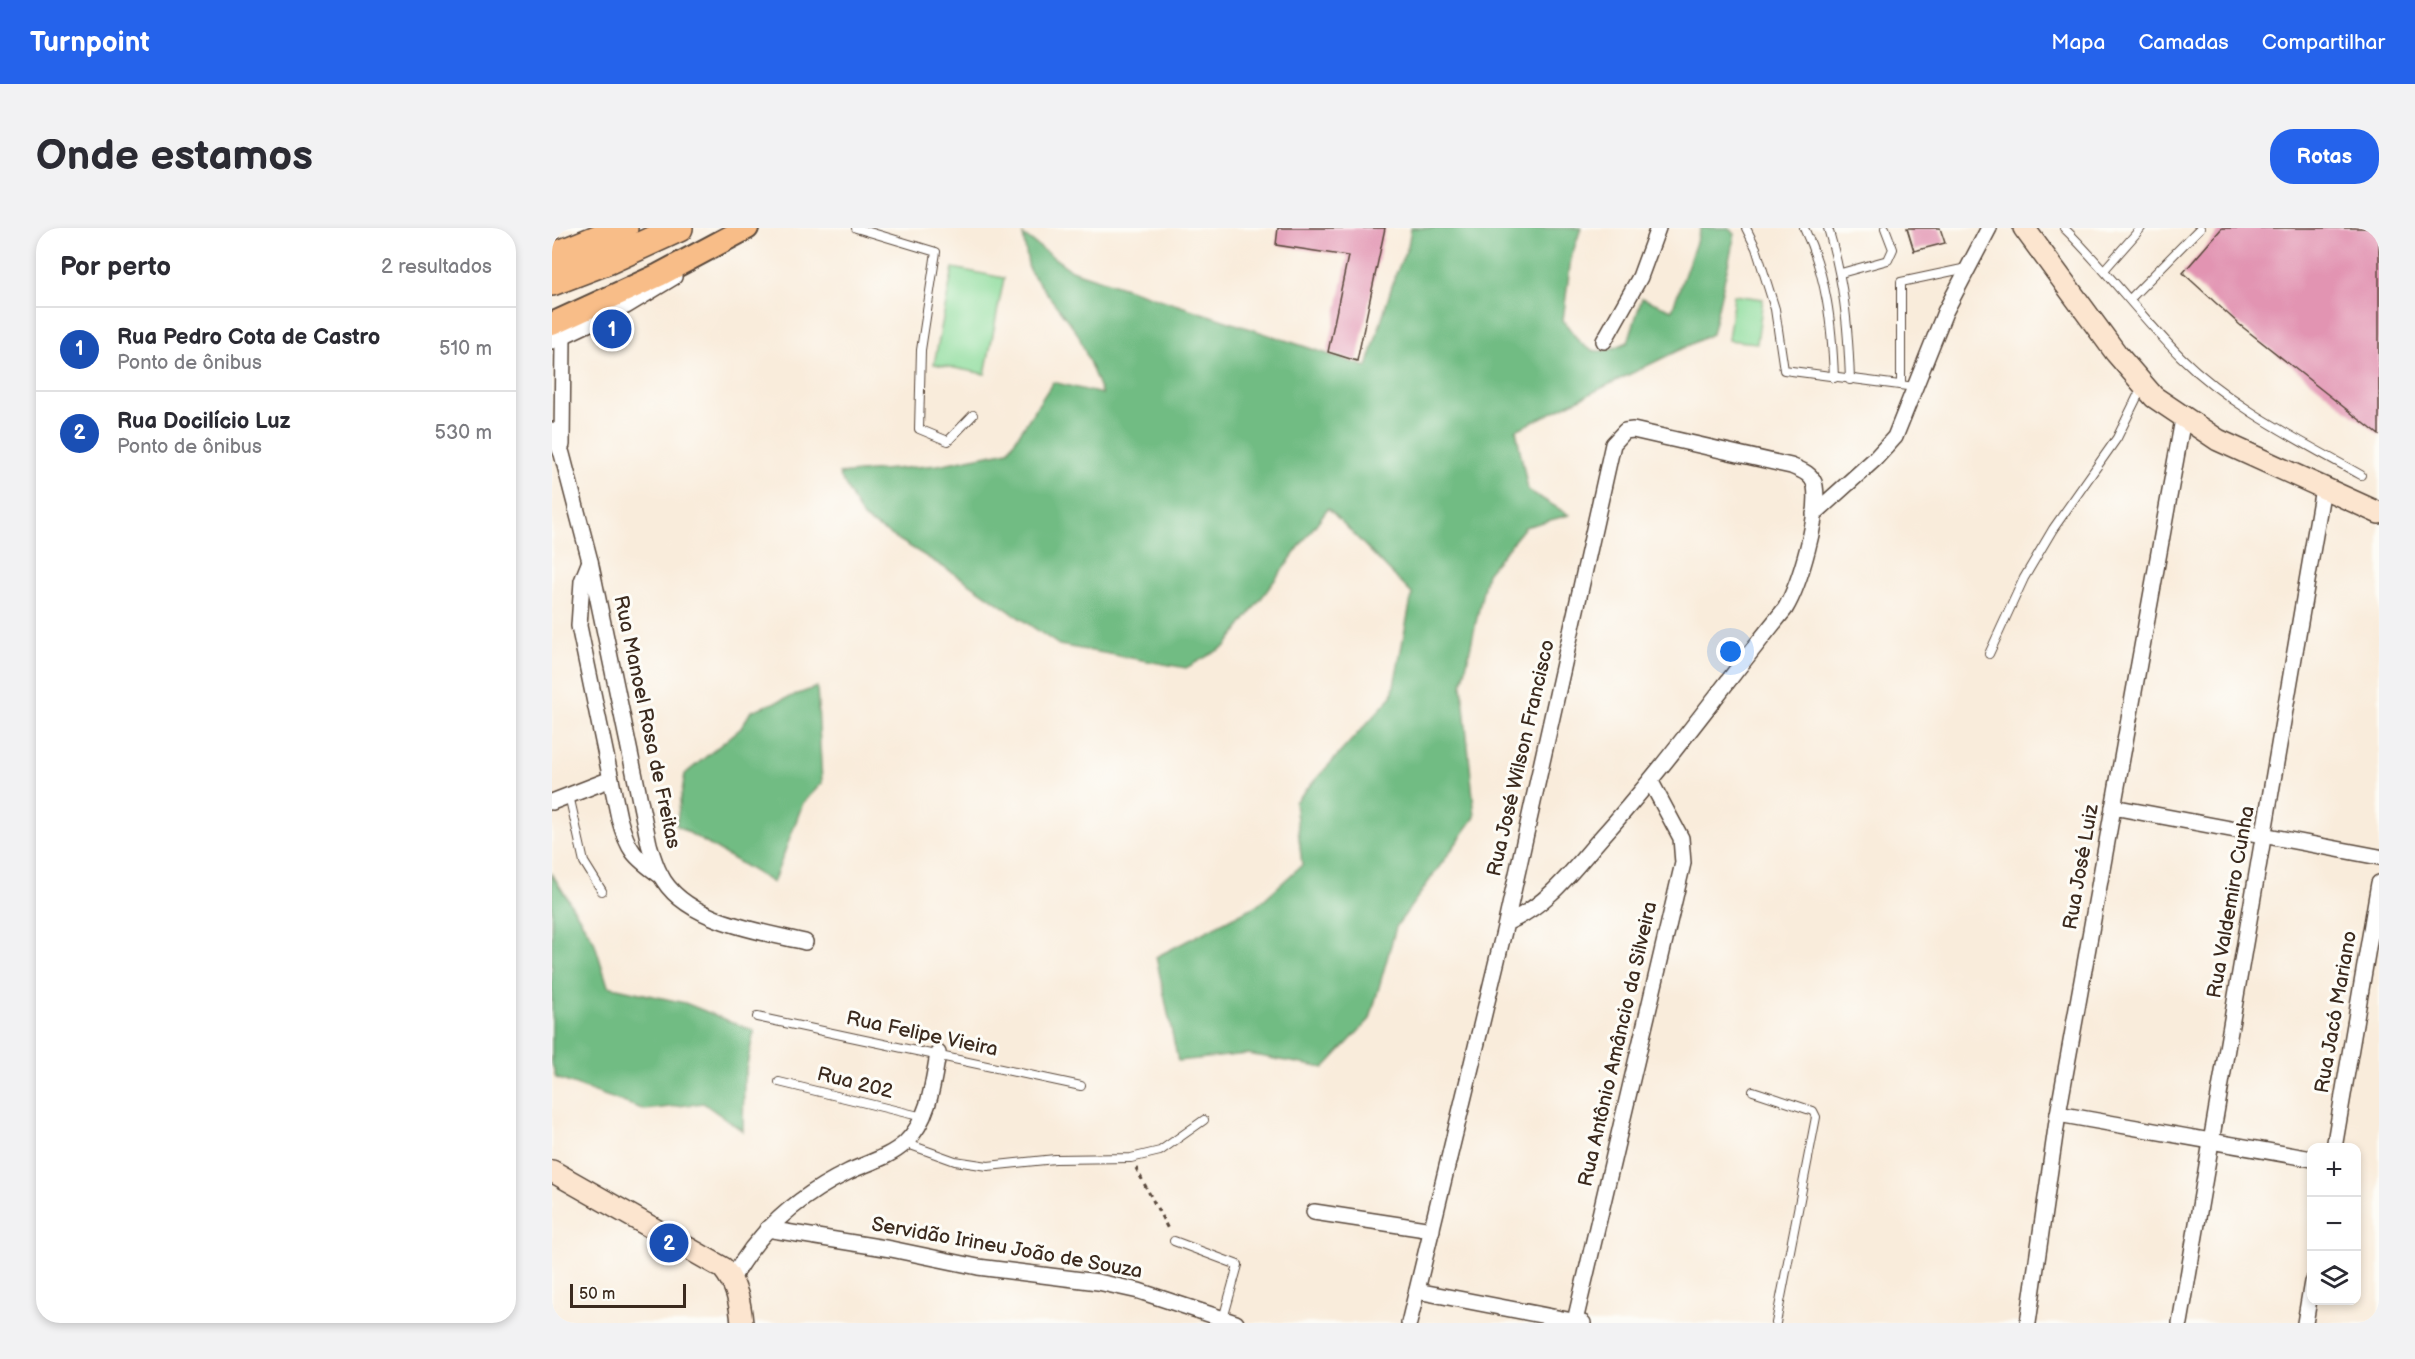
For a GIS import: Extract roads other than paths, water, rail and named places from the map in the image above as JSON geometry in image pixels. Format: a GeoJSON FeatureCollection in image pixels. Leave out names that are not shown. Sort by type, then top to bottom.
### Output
{"type":"FeatureCollection","features":[{"type":"Feature","properties":{"kind":"highway"},"geometry":{"type":"LineString","coordinates":[[552,257],[624,228]]}},
{"type":"Feature","properties":{"kind":"highway"},"geometry":{"type":"LineString","coordinates":[[552,282],[607,261],[679,228]]}},
{"type":"Feature","properties":{"kind":"main road"},"geometry":{"type":"LineString","coordinates":[[2024,228],[2143,385],[2183,419],[2218,440],[2379,513]]}},
{"type":"Feature","properties":{"kind":"main road"},"geometry":{"type":"LineString","coordinates":[[556,334],[623,293],[742,231]]}},
{"type":"Feature","properties":{"kind":"main road"},"geometry":{"type":"LineString","coordinates":[[552,1171],[723,1268],[732,1279],[739,1296],[742,1323]]}},
{"type":"Feature","properties":{"kind":"street"},"geometry":{"type":"LineString","coordinates":[[1604,341],[1640,277],[1658,228]]}},
{"type":"Feature","properties":{"kind":"street"},"geometry":{"type":"LineString","coordinates":[[1506,923],[1533,910],[1545,900],[1651,782],[1785,609],[1798,583],[1814,514],[1887,448],[1903,422],[1908,386],[1966,268],[1989,228]]}},
{"type":"Feature","properties":{"kind":"street","name":"Rua Manoel Rosa de Freitas"},"geometry":{"type":"LineString","coordinates":[[556,334],[562,454]]}},
{"type":"Feature","properties":{"kind":"street","name":"Rua José Luiz"},"geometry":{"type":"LineString","coordinates":[[2028,1323],[2058,1114],[2183,419]]}},
{"type":"Feature","properties":{"kind":"street","name":"Rua Manoel Rosa de Freitas"},"geometry":{"type":"LineString","coordinates":[[552,430],[562,454],[591,561],[648,844],[661,876],[688,906],[718,919],[805,942]]}},
{"type":"Feature","properties":{"kind":"street","name":"Rua José Wilson Francisco"},"geometry":{"type":"LineString","coordinates":[[1408,1323],[1506,923],[1610,455],[1618,436],[1633,430],[1791,466],[1812,478],[1815,486],[1814,514]]}},
{"type":"Feature","properties":{"kind":"street","name":"Rua Valdemiro Cunha"},"geometry":{"type":"LineString","coordinates":[[2180,1323],[2323,488]]}},
{"type":"Feature","properties":{"kind":"street"},"geometry":{"type":"LineString","coordinates":[[591,561],[582,581],[579,626],[611,779],[626,846],[637,860],[661,876]]}},
{"type":"Feature","properties":{"kind":"street"},"geometry":{"type":"LineString","coordinates":[[605,745],[625,726]]}},
{"type":"Feature","properties":{"kind":"street"},"geometry":{"type":"LineString","coordinates":[[552,802],[611,779]]}},
{"type":"Feature","properties":{"kind":"street","name":"Rua Antônio Amâncio da Silveira"},"geometry":{"type":"LineString","coordinates":[[1579,1322],[1683,863],[1681,838],[1651,782]]}},
{"type":"Feature","properties":{"kind":"street"},"geometry":{"type":"LineString","coordinates":[[2113,807],[2379,857]]}},
{"type":"Feature","properties":{"kind":"street","name":"Rua Jacó Mariano"},"geometry":{"type":"LineString","coordinates":[[2335,1143],[2379,883]]}},
{"type":"Feature","properties":{"kind":"street"},"geometry":{"type":"LineString","coordinates":[[732,1279],[746,1255],[767,1229],[822,1186],[905,1143],[923,1117],[933,1085],[938,1053]]}},
{"type":"Feature","properties":{"kind":"street"},"geometry":{"type":"LineString","coordinates":[[2058,1114],[2307,1158]]}},
{"type":"Feature","properties":{"kind":"street"},"geometry":{"type":"LineString","coordinates":[[1314,1212],[1432,1230]]}},
{"type":"Feature","properties":{"kind":"street","name":"Servidão Irineu João de Souza"},"geometry":{"type":"LineString","coordinates":[[767,1229],[1011,1272],[1098,1282],[1139,1291],[1219,1320]]}},
{"type":"Feature","properties":{"kind":"street"},"geometry":{"type":"LineString","coordinates":[[1417,1291],[1579,1322]]}},
{"type":"Feature","properties":{"kind":"street"},"geometry":{"type":"LineString","coordinates":[[2305,1323],[2308,1305]]}},
{"type":"Feature","properties":{"kind":"lane"},"geometry":{"type":"LineString","coordinates":[[856,228],[936,252],[921,350],[919,429],[948,441],[974,415]]}},
{"type":"Feature","properties":{"kind":"lane"},"geometry":{"type":"LineString","coordinates":[[1746,228],[1756,248],[1775,309],[1784,370],[1908,386],[1901,282],[1966,268]]}},
{"type":"Feature","properties":{"kind":"lane"},"geometry":{"type":"LineString","coordinates":[[1804,228],[1813,247],[1827,292],[1834,378]]}},
{"type":"Feature","properties":{"kind":"lane"},"geometry":{"type":"LineString","coordinates":[[1828,228],[1841,273],[1848,316],[1850,380]]}},
{"type":"Feature","properties":{"kind":"lane"},"geometry":{"type":"LineString","coordinates":[[1841,273],[1888,260],[1893,249],[1885,228]]}},
{"type":"Feature","properties":{"kind":"lane"},"geometry":{"type":"LineString","coordinates":[[2064,228],[2181,357],[2209,381],[2260,418],[2361,475]]}},
{"type":"Feature","properties":{"kind":"lane"},"geometry":{"type":"LineString","coordinates":[[2104,270],[2141,228]]}},
{"type":"Feature","properties":{"kind":"lane"},"geometry":{"type":"LineString","coordinates":[[2130,300],[2200,228]]}},
{"type":"Feature","properties":{"kind":"lane"},"geometry":{"type":"LineString","coordinates":[[1989,654],[2024,578],[2053,529],[2118,438],[2143,385]]}},
{"type":"Feature","properties":{"kind":"lane"},"geometry":{"type":"LineString","coordinates":[[569,795],[584,862],[602,891]]}},
{"type":"Feature","properties":{"kind":"lane","name":"Rua Felipe Vieira"},"geometry":{"type":"LineString","coordinates":[[757,1017],[938,1053],[1081,1086]]}},
{"type":"Feature","properties":{"kind":"lane","name":"Rua 202"},"geometry":{"type":"LineString","coordinates":[[779,1082],[923,1117]]}},
{"type":"Feature","properties":{"kind":"lane"},"geometry":{"type":"LineString","coordinates":[[1753,1091],[1813,1111],[1816,1117],[1776,1323]]}},
{"type":"Feature","properties":{"kind":"lane"},"geometry":{"type":"LineString","coordinates":[[905,1143],[955,1161],[988,1166],[1055,1159],[1131,1158],[1160,1151],[1204,1120]]}},
{"type":"Feature","properties":{"kind":"lane"},"geometry":{"type":"LineString","coordinates":[[1174,1241],[1238,1265],[1219,1320]]}},
{"type":"Feature","properties":{"kind":"place","name":"Rua Pedro Cota de Castro"},"geometry":{"type":"Point","coordinates":[612,329]}},
{"type":"Feature","properties":{"kind":"place","name":"Rua Docilício Luz"},"geometry":{"type":"Point","coordinates":[669,1243]}}]}
